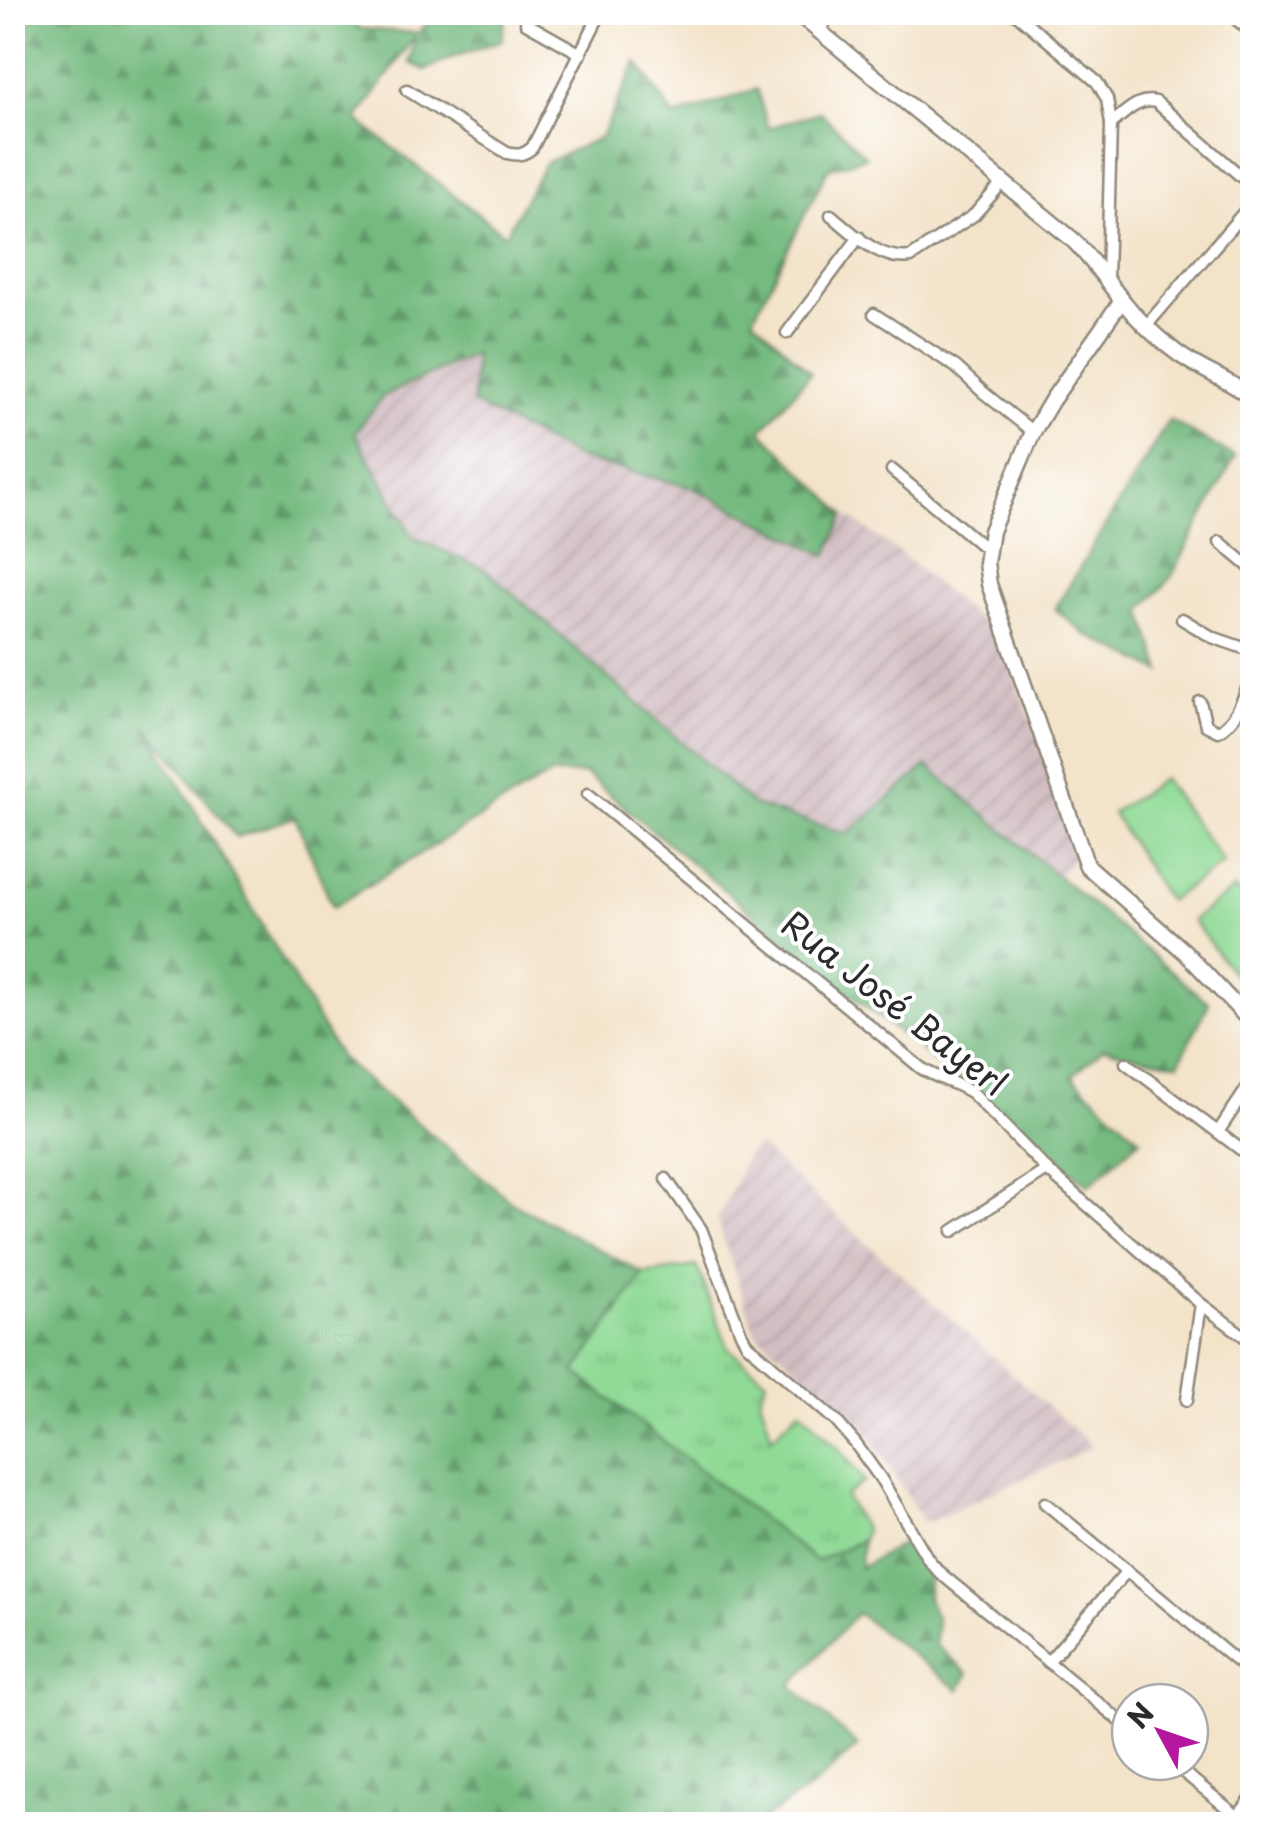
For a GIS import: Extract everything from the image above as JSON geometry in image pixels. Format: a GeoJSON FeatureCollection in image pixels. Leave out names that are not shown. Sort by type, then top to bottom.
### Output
{"type":"FeatureCollection","features":[{"type":"Feature","properties":{"kind":"street"},"geometry":{"type":"LineString","coordinates":[[407,90],[507,153],[525,154],[532,148],[601,12]]}},
{"type":"Feature","properties":{"kind":"street"},"geometry":{"type":"LineString","coordinates":[[796,12],[1072,239],[1146,326],[1181,356],[1252,398]]}},
{"type":"Feature","properties":{"kind":"street"},"geometry":{"type":"LineString","coordinates":[[818,30],[834,12]]}},
{"type":"Feature","properties":{"kind":"street"},"geometry":{"type":"LineString","coordinates":[[1014,12],[1096,82],[1107,99],[1107,280]]}},
{"type":"Feature","properties":{"kind":"street"},"geometry":{"type":"LineString","coordinates":[[1228,12],[1252,33]]}},
{"type":"Feature","properties":{"kind":"street"},"geometry":{"type":"LineString","coordinates":[[526,24],[581,54]]}},
{"type":"Feature","properties":{"kind":"street"},"geometry":{"type":"LineString","coordinates":[[1110,124],[1137,104],[1156,102],[1252,186]]}},
{"type":"Feature","properties":{"kind":"street"},"geometry":{"type":"LineString","coordinates":[[831,215],[886,255],[910,257],[974,215],[1003,182]]}},
{"type":"Feature","properties":{"kind":"street"},"geometry":{"type":"LineString","coordinates":[[1146,326],[1252,204]]}},
{"type":"Feature","properties":{"kind":"street"},"geometry":{"type":"LineString","coordinates":[[787,333],[859,237]]}},
{"type":"Feature","properties":{"kind":"street"},"geometry":{"type":"LineString","coordinates":[[1122,300],[1033,432],[996,515],[986,549],[987,572],[1087,866],[1185,952],[1252,1023]]}},
{"type":"Feature","properties":{"kind":"street"},"geometry":{"type":"LineString","coordinates":[[874,314],[956,367],[1033,432]]}},
{"type":"Feature","properties":{"kind":"street"},"geometry":{"type":"LineString","coordinates":[[892,470],[986,549]]}},
{"type":"Feature","properties":{"kind":"street"},"geometry":{"type":"LineString","coordinates":[[1220,542],[1252,569]]}},
{"type":"Feature","properties":{"kind":"street"},"geometry":{"type":"LineString","coordinates":[[1182,619],[1212,637],[1252,651]]}},
{"type":"Feature","properties":{"kind":"street"},"geometry":{"type":"LineString","coordinates":[[1200,702],[1206,726],[1218,732],[1224,729],[1234,718],[1252,676]]}},
{"type":"Feature","properties":{"kind":"street","name":"Rua José Bayerl"},"geometry":{"type":"LineString","coordinates":[[588,794],[922,1068],[972,1093],[1047,1170],[1202,1304],[1252,1342]]}},
{"type":"Feature","properties":{"kind":"street"},"geometry":{"type":"LineString","coordinates":[[1126,1064],[1252,1158]]}},
{"type":"Feature","properties":{"kind":"street"},"geometry":{"type":"LineString","coordinates":[[1218,1132],[1252,1081]]}},
{"type":"Feature","properties":{"kind":"street"},"geometry":{"type":"LineString","coordinates":[[952,1231],[1047,1170]]}},
{"type":"Feature","properties":{"kind":"street"},"geometry":{"type":"LineString","coordinates":[[666,1179],[701,1229],[747,1344],[836,1421],[855,1443],[940,1574],[1110,1713]]}},
{"type":"Feature","properties":{"kind":"street"},"geometry":{"type":"LineString","coordinates":[[1187,1400],[1202,1304]]}},
{"type":"Feature","properties":{"kind":"street"},"geometry":{"type":"LineString","coordinates":[[1045,1503],[1252,1674]]}},
{"type":"Feature","properties":{"kind":"street"},"geometry":{"type":"LineString","coordinates":[[1048,1662],[1127,1571]]}},
{"type":"Feature","properties":{"kind":"street"},"geometry":{"type":"LineString","coordinates":[[1196,1782],[1243,1820],[1252,1798]]}},
{"type":"Feature","properties":{"kind":"street"},"geometry":{"type":"LineString","coordinates":[[1060,1824],[1082,1824]]}},
{"type":"Feature","properties":{"kind":"shaded area"},"geometry":{"type":"Polygon","coordinates":[[[475,353],[580,459],[691,487],[826,555],[845,514],[901,554],[999,638],[1081,849],[1058,877],[928,766],[847,835],[754,805],[486,570],[413,537],[355,432],[383,396],[475,353]]]}},
{"type":"Feature","properties":{"kind":"shaded area"},"geometry":{"type":"Polygon","coordinates":[[[759,1146],[1093,1447],[925,1523],[860,1422],[755,1332],[717,1220],[748,1154],[759,1146]]]}},
{"type":"Feature","properties":{"kind":"green space"},"geometry":{"type":"Polygon","coordinates":[[[229,12],[230,20],[269,13],[359,13],[357,28],[417,33],[439,13],[506,13],[502,40],[426,70],[410,63],[415,36],[357,120],[505,235],[545,163],[601,137],[637,62],[675,117],[757,89],[768,128],[820,112],[866,157],[828,169],[753,318],[811,373],[761,431],[845,514],[827,555],[691,487],[580,459],[473,404],[474,354],[383,396],[355,433],[413,537],[486,570],[753,805],[847,834],[927,766],[1209,1003],[1179,1063],[1103,1048],[1072,1076],[1140,1139],[1089,1185],[807,959],[585,774],[551,774],[333,907],[295,817],[236,837],[146,726],[340,1058],[513,1203],[644,1274],[575,1372],[816,1561],[862,1540],[860,1568],[903,1543],[928,1578],[928,1598],[937,1620],[935,1644],[968,1674],[959,1690],[857,1613],[791,1686],[858,1746],[817,1783],[760,1824],[13,1824],[12,13],[229,12]]]}},
{"type":"Feature","properties":{"kind":"green space"},"geometry":{"type":"Polygon","coordinates":[[[1169,420],[1235,457],[1170,579],[1142,610],[1162,672],[1085,634],[1055,609],[1169,420]]]}},
{"type":"Feature","properties":{"kind":"green space"},"geometry":{"type":"Polygon","coordinates":[[[1163,779],[1223,863],[1168,901],[1112,813],[1163,779]]]}},
{"type":"Feature","properties":{"kind":"green space"},"geometry":{"type":"Polygon","coordinates":[[[1234,889],[1252,903],[1252,998],[1192,920],[1234,889]]]}},
{"type":"Feature","properties":{"kind":"green space"},"geometry":{"type":"Polygon","coordinates":[[[697,1266],[728,1348],[767,1380],[760,1397],[772,1437],[800,1409],[865,1481],[845,1496],[865,1530],[862,1540],[816,1561],[574,1372],[644,1274],[697,1266]]]}}]}
